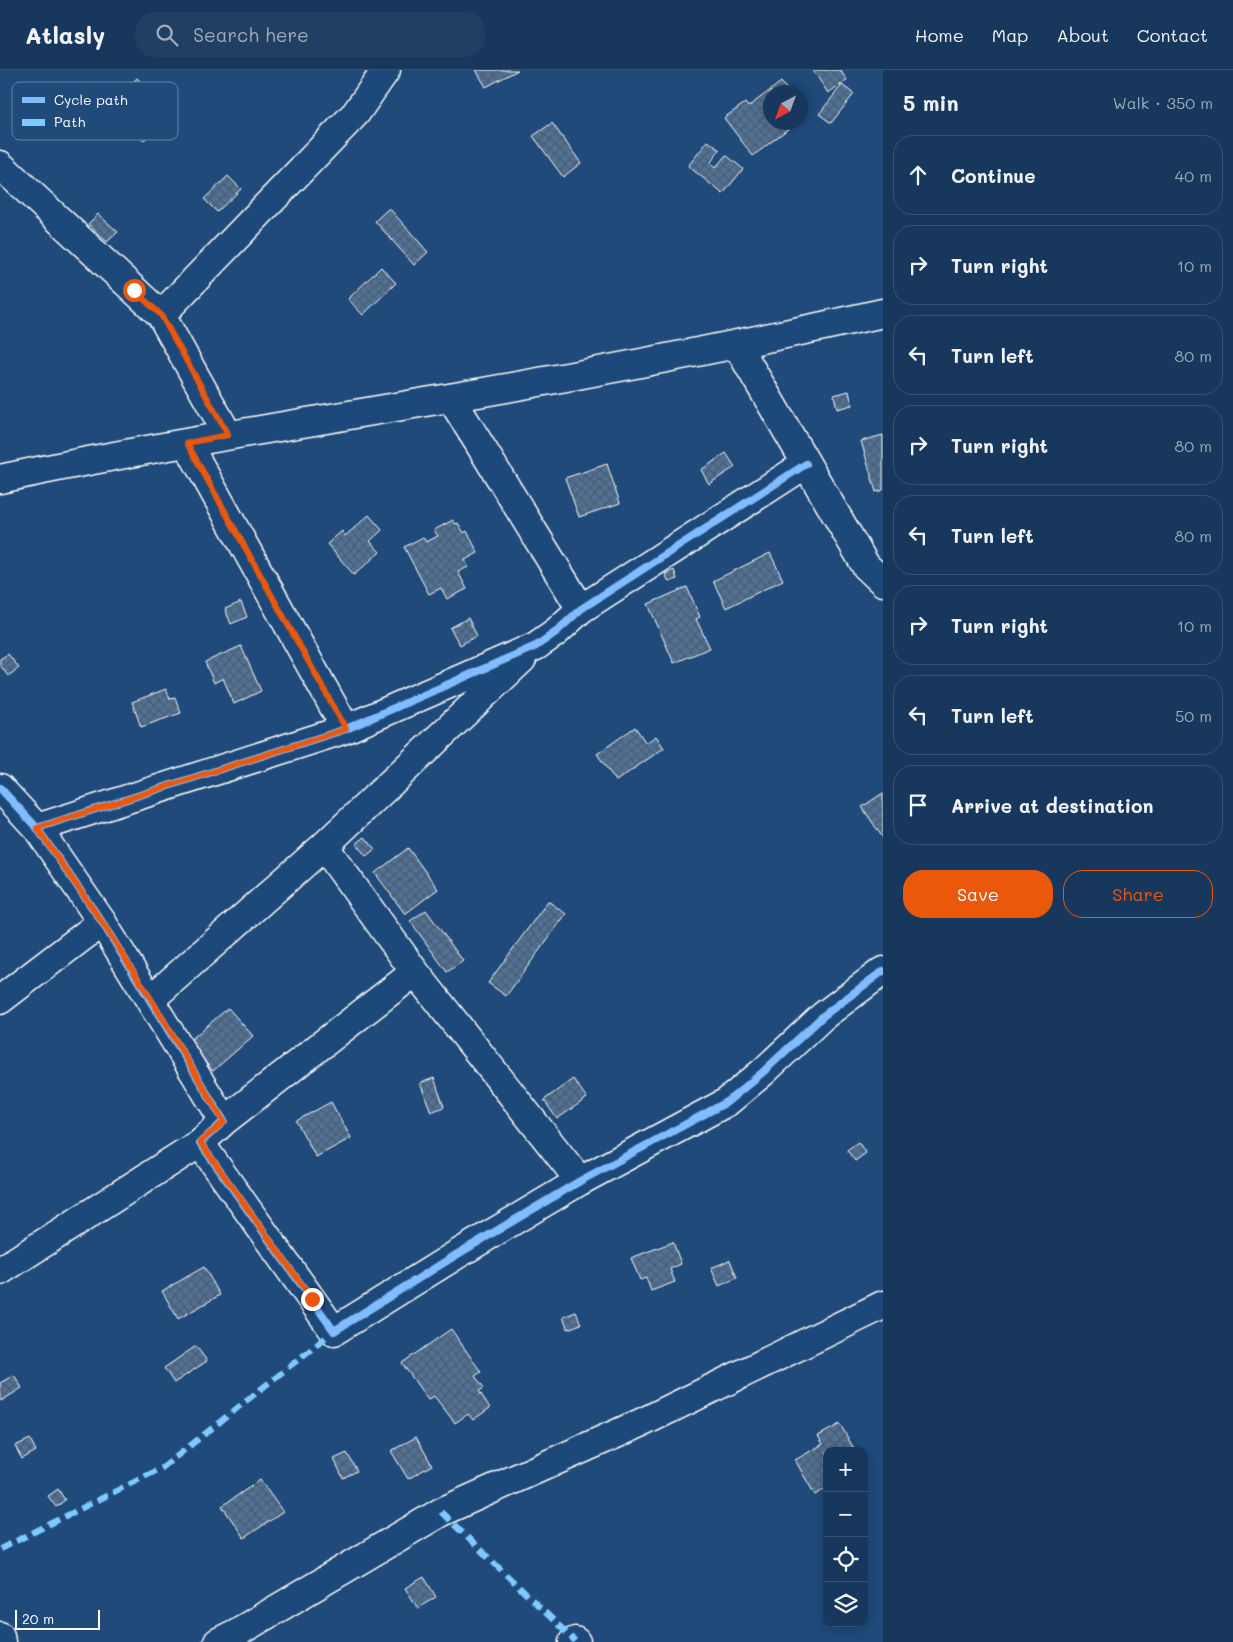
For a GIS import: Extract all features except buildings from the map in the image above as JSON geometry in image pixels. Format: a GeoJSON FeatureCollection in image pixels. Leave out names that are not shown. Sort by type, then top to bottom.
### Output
{"type":"FeatureCollection","features":[{"type":"Feature","properties":{"kind":"street"},"geometry":{"type":"LineString","coordinates":[[161,315],[356,113],[386,70]]}},
{"type":"Feature","properties":{"kind":"street"},"geometry":{"type":"LineString","coordinates":[[0,165],[161,315],[228,435]]}},
{"type":"Feature","properties":{"kind":"street"},"geometry":{"type":"LineString","coordinates":[[0,479],[228,435],[451,398],[737,345],[883,313]]}},
{"type":"Feature","properties":{"kind":"street"},"geometry":{"type":"LineString","coordinates":[[737,345],[866,566],[883,582]]}},
{"type":"Feature","properties":{"kind":"street"},"geometry":{"type":"LineString","coordinates":[[451,398],[581,609]]}},
{"type":"Feature","properties":{"kind":"street"},"geometry":{"type":"LineString","coordinates":[[187,443],[346,729]]}},
{"type":"Feature","properties":{"kind":"street"},"geometry":{"type":"LineString","coordinates":[[151,999],[324,846],[536,646],[556,632],[581,609],[806,464]]}},
{"type":"Feature","properties":{"kind":"street"},"geometry":{"type":"LineString","coordinates":[[37,828],[346,729],[536,646]]}},
{"type":"Feature","properties":{"kind":"street"},"geometry":{"type":"LineString","coordinates":[[0,788],[37,828],[102,922],[151,999],[224,1122]]}},
{"type":"Feature","properties":{"kind":"street"},"geometry":{"type":"LineString","coordinates":[[324,846],[415,972],[580,1181]]}},
{"type":"Feature","properties":{"kind":"street"},"geometry":{"type":"LineString","coordinates":[[0,1000],[102,922]]}},
{"type":"Feature","properties":{"kind":"street"},"geometry":{"type":"LineString","coordinates":[[200,1142],[334,1330],[580,1181],[727,1102],[763,1072],[823,1016],[883,971]]}},
{"type":"Feature","properties":{"kind":"street"},"geometry":{"type":"LineString","coordinates":[[4,1260],[200,1142],[415,972]]}},
{"type":"Feature","properties":{"kind":"street"},"geometry":{"type":"LineString","coordinates":[[232,1639],[441,1512],[645,1421],[883,1305]]}},
{"type":"Feature","properties":{"kind":"street"},"geometry":{"type":"LineString","coordinates":[[0,1636],[1,1642]]}},
{"type":"Feature","properties":{"kind":"marked path"},"geometry":{"type":"LineString","coordinates":[[0,1549],[162,1468],[334,1331]]}},
{"type":"Feature","properties":{"kind":"marked path"},"geometry":{"type":"LineString","coordinates":[[441,1512],[575,1641]]}},
{"type":"Feature","properties":{"kind":"cycle path"},"geometry":{"type":"LineString","coordinates":[[37,828],[346,729],[536,646],[556,632],[581,609],[806,464]]}},
{"type":"Feature","properties":{"kind":"cycle path"},"geometry":{"type":"LineString","coordinates":[[0,788],[37,828],[102,922],[224,1121],[200,1143],[334,1331],[580,1181],[727,1102],[763,1072],[823,1016],[883,971]]}},
{"type":"Feature","properties":{"kind":"route"},"geometry":{"type":"LineString","coordinates":[[134,290],[161,315],[228,435],[187,443],[346,729],[37,828],[102,922],[151,999],[224,1122],[200,1142],[312,1299]]}}]}
